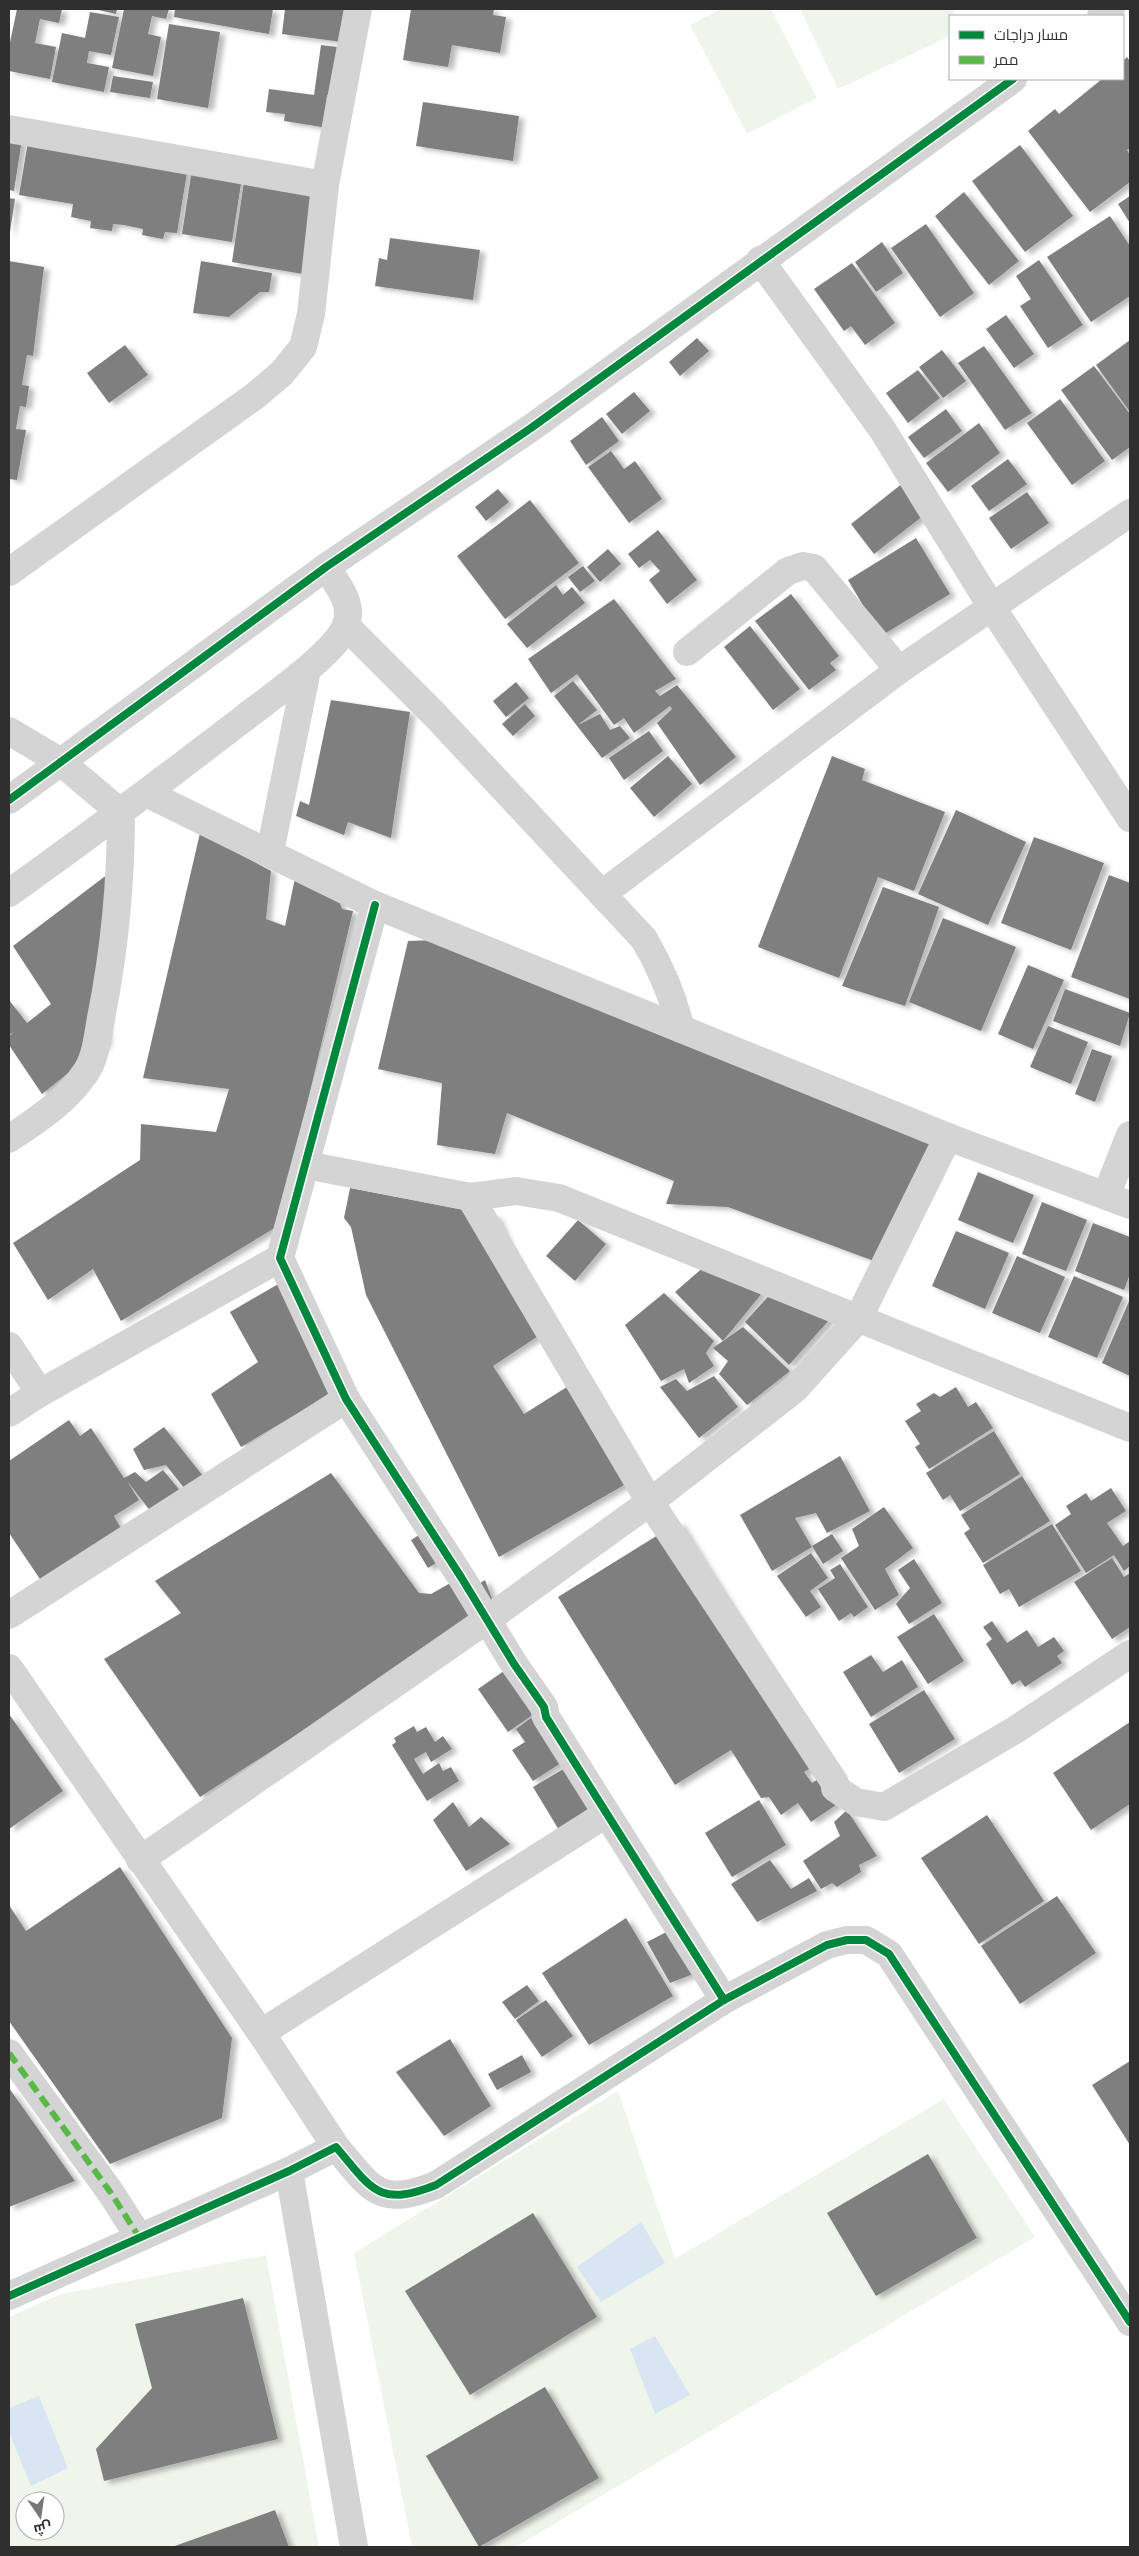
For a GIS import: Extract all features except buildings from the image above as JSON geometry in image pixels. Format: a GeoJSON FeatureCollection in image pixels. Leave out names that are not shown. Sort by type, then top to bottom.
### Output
{"type":"FeatureCollection","features":[{"type":"Feature","properties":{"kind":"street"},"geometry":{"type":"LineString","coordinates":[[9,572],[255,396],[282,373],[303,347],[311,314],[325,185],[358,9]]}},
{"type":"Feature","properties":{"kind":"street"},"geometry":{"type":"LineString","coordinates":[[9,800],[326,568],[531,428],[760,260],[1012,80]]}},
{"type":"Feature","properties":{"kind":"street"},"geometry":{"type":"LineString","coordinates":[[9,129],[325,185]]}},
{"type":"Feature","properties":{"kind":"street"},"geometry":{"type":"LineString","coordinates":[[760,260],[882,430],[991,606],[1130,818]]}},
{"type":"Feature","properties":{"kind":"street"},"geometry":{"type":"LineString","coordinates":[[602,894],[899,670],[1130,513]]}},
{"type":"Feature","properties":{"kind":"street"},"geometry":{"type":"LineString","coordinates":[[687,652],[788,571],[803,566],[814,568],[899,670]]}},
{"type":"Feature","properties":{"kind":"street"},"geometry":{"type":"LineString","coordinates":[[9,893],[121,813],[306,670],[346,626],[349,610],[344,594],[326,568]]}},
{"type":"Feature","properties":{"kind":"street"},"geometry":{"type":"LineString","coordinates":[[346,626],[435,716],[644,939],[661,968],[673,997],[681,1029]]}},
{"type":"Feature","properties":{"kind":"street"},"geometry":{"type":"LineString","coordinates":[[270,852],[306,670]]}},
{"type":"Feature","properties":{"kind":"street"},"geometry":{"type":"LineString","coordinates":[[9,731],[61,762],[121,813],[121,879],[113,961],[95,1050],[87,1070],[60,1104],[9,1139]]}},
{"type":"Feature","properties":{"kind":"street"},"geometry":{"type":"LineString","coordinates":[[146,793],[375,905],[948,1137],[1118,1201],[1130,1135]]}},
{"type":"Feature","properties":{"kind":"street"},"geometry":{"type":"LineString","coordinates":[[375,905],[280,1258],[346,1399],[488,1619],[514,1664],[544,1707],[546,1717],[724,2000]]}},
{"type":"Feature","properties":{"kind":"street"},"geometry":{"type":"LineString","coordinates":[[140,1860],[488,1619],[650,1502],[795,1389],[858,1320],[948,1137]]}},
{"type":"Feature","properties":{"kind":"street"},"geometry":{"type":"LineString","coordinates":[[306,1165],[470,1197],[516,1191],[559,1198],[1130,1428]]}},
{"type":"Feature","properties":{"kind":"street"},"geometry":{"type":"LineString","coordinates":[[470,1197],[650,1502],[834,1783],[835,1788],[856,1802],[884,1806],[1015,1730],[1130,1654]]}},
{"type":"Feature","properties":{"kind":"street"},"geometry":{"type":"LineString","coordinates":[[9,1413],[40,1393],[280,1258]]}},
{"type":"Feature","properties":{"kind":"street"},"geometry":{"type":"LineString","coordinates":[[9,1346],[40,1393]]}},
{"type":"Feature","properties":{"kind":"street"},"geometry":{"type":"LineString","coordinates":[[9,1615],[346,1399]]}},
{"type":"Feature","properties":{"kind":"street"},"geometry":{"type":"LineString","coordinates":[[9,1668],[261,2033],[336,2147],[374,2190],[392,2196],[414,2194],[436,2185],[724,2000],[827,1945],[847,1940],[866,1940],[888,1954],[1130,2322]]}},
{"type":"Feature","properties":{"kind":"street"},"geometry":{"type":"LineString","coordinates":[[261,2033],[606,1814]]}},
{"type":"Feature","properties":{"kind":"street"},"geometry":{"type":"LineString","coordinates":[[9,2053],[111,2193],[138,2237]]}},
{"type":"Feature","properties":{"kind":"street"},"geometry":{"type":"LineString","coordinates":[[9,2296],[289,2171],[336,2147]]}},
{"type":"Feature","properties":{"kind":"street"},"geometry":{"type":"LineString","coordinates":[[289,2171],[354,2547]]}},
{"type":"Feature","properties":{"kind":"shaded area"},"geometry":{"type":"Polygon","coordinates":[[[721,9],[771,9],[817,98],[747,134],[690,25],[721,9]]]}},
{"type":"Feature","properties":{"kind":"shaded area"},"geometry":{"type":"Polygon","coordinates":[[[800,9],[952,9],[955,15],[949,15],[949,36],[838,89],[800,9]]]}},
{"type":"Feature","properties":{"kind":"shaded area"},"geometry":{"type":"Polygon","coordinates":[[[618,2091],[675,2259],[944,2099],[1035,2237],[516,2547],[412,2547],[354,2253],[618,2091]]]}},
{"type":"Feature","properties":{"kind":"shaded area"},"geometry":{"type":"Polygon","coordinates":[[[266,2255],[319,2547],[9,2547],[9,2317],[61,2294],[266,2255]]]}},
{"type":"Feature","properties":{"kind":"water"},"geometry":{"type":"Polygon","coordinates":[[[641,2222],[665,2263],[601,2302],[577,2267],[641,2222]]]}},
{"type":"Feature","properties":{"kind":"water"},"geometry":{"type":"Polygon","coordinates":[[[655,2336],[690,2395],[655,2414],[630,2349],[655,2336]]]}},
{"type":"Feature","properties":{"kind":"water"},"geometry":{"type":"Polygon","coordinates":[[[39,2396],[68,2468],[31,2486],[9,2432],[9,2408],[39,2396]]]}},
{"type":"Feature","properties":{"kind":"marked path"},"geometry":{"type":"LineString","coordinates":[[9,2053],[111,2193],[139,2237]]}},
{"type":"Feature","properties":{"kind":"cycle path"},"geometry":{"type":"LineString","coordinates":[[9,800],[326,567],[531,428],[1012,80]]}},
{"type":"Feature","properties":{"kind":"cycle path"},"geometry":{"type":"LineString","coordinates":[[375,905],[280,1258],[346,1399],[461,1577],[514,1664],[544,1707],[546,1717],[724,2000]]}},
{"type":"Feature","properties":{"kind":"cycle path"},"geometry":{"type":"LineString","coordinates":[[9,2296],[289,2171],[336,2147],[368,2184],[388,2194],[401,2195],[417,2192],[436,2185],[724,2000],[827,1945],[847,1940],[866,1940],[889,1954],[1130,2322]]}}]}
